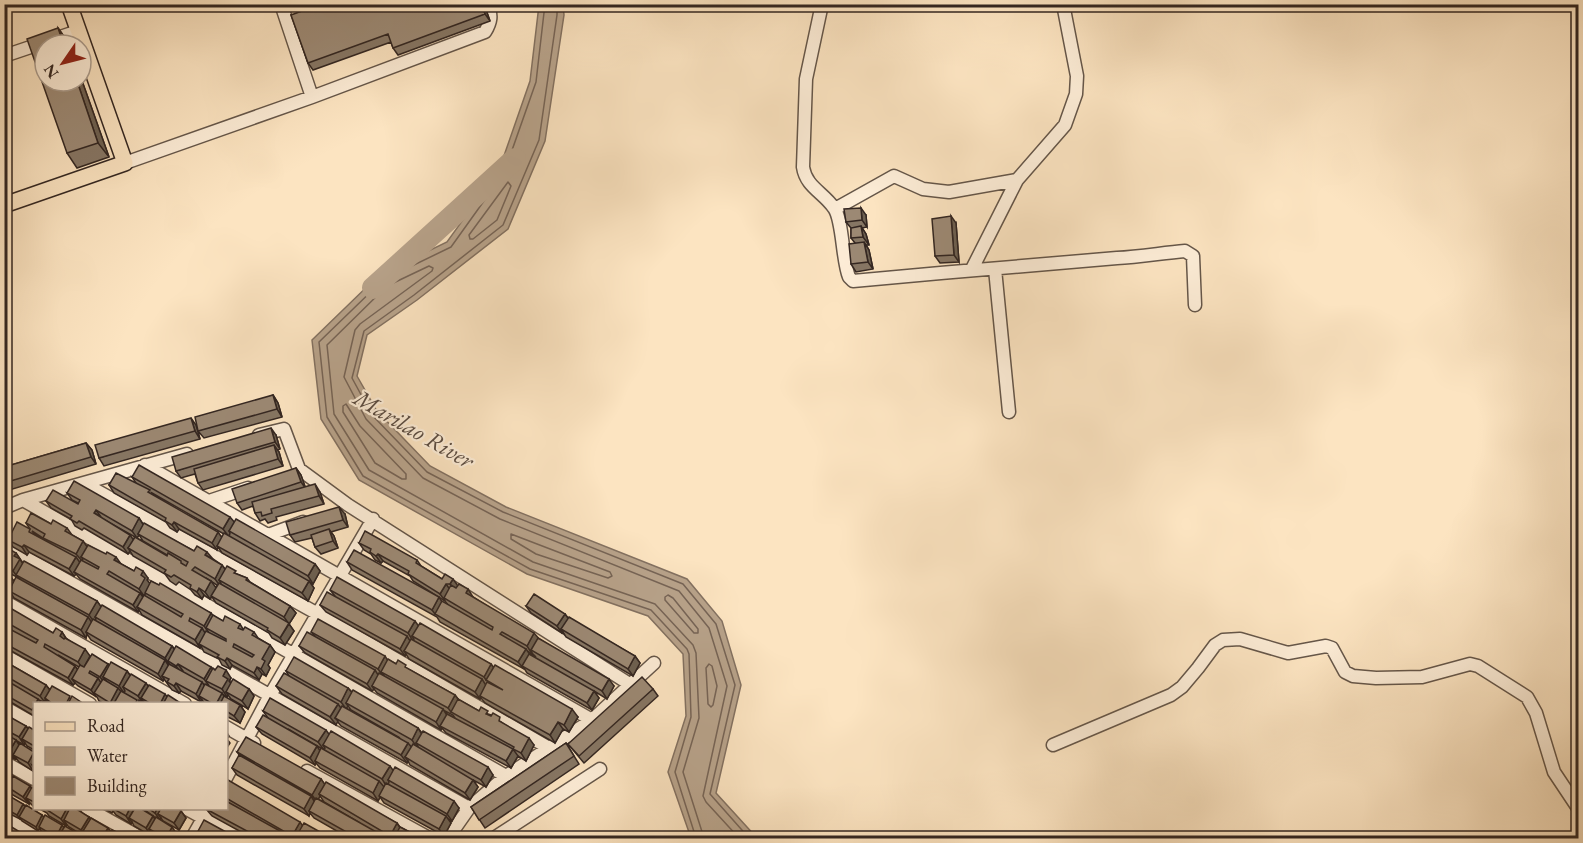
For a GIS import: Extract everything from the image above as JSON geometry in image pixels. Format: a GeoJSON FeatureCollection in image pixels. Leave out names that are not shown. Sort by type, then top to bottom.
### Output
{"type":"FeatureCollection","features":[{"type":"Feature","properties":{"kind":"main road"},"geometry":{"type":"LineString","coordinates":[[4,205],[125,163],[69,4]]}},
{"type":"Feature","properties":{"kind":"street"},"geometry":{"type":"LineString","coordinates":[[281,4],[312,97]]}},
{"type":"Feature","properties":{"kind":"street"},"geometry":{"type":"LineString","coordinates":[[125,163],[312,97],[485,32],[490,24],[491,13],[488,4]]}},
{"type":"Feature","properties":{"kind":"street"},"geometry":{"type":"LineString","coordinates":[[822,4],[806,78],[803,167],[808,183],[836,209],[847,273],[853,281],[1185,251],[1193,256],[1195,305]]}},
{"type":"Feature","properties":{"kind":"street"},"geometry":{"type":"LineString","coordinates":[[972,269],[1017,180],[1065,125],[1076,94],[1077,76],[1064,4]]}},
{"type":"Feature","properties":{"kind":"street"},"geometry":{"type":"LineString","coordinates":[[4,56],[78,31]]}},
{"type":"Feature","properties":{"kind":"street"},"geometry":{"type":"LineString","coordinates":[[836,209],[894,176],[923,189],[949,192],[1017,180]]}},
{"type":"Feature","properties":{"kind":"street"},"geometry":{"type":"LineString","coordinates":[[995,269],[1009,412]]}},
{"type":"Feature","properties":{"kind":"street"},"geometry":{"type":"LineString","coordinates":[[249,438],[284,429],[293,471],[343,507],[373,519],[631,685]]}},
{"type":"Feature","properties":{"kind":"street"},"geometry":{"type":"LineString","coordinates":[[4,508],[22,500],[203,450]]}},
{"type":"Feature","properties":{"kind":"street"},"geometry":{"type":"LineString","coordinates":[[145,465],[592,720]]}},
{"type":"Feature","properties":{"kind":"street"},"geometry":{"type":"LineString","coordinates":[[209,501],[265,481]]}},
{"type":"Feature","properties":{"kind":"street"},"geometry":{"type":"LineString","coordinates":[[85,484],[549,748]]}},
{"type":"Feature","properties":{"kind":"street"},"geometry":{"type":"LineString","coordinates":[[22,500],[506,776]]}},
{"type":"Feature","properties":{"kind":"street"},"geometry":{"type":"LineString","coordinates":[[268,536],[318,516]]}},
{"type":"Feature","properties":{"kind":"street"},"geometry":{"type":"LineString","coordinates":[[230,782],[269,697],[373,519]]}},
{"type":"Feature","properties":{"kind":"street"},"geometry":{"type":"LineString","coordinates":[[4,545],[269,697],[469,808]]}},
{"type":"Feature","properties":{"kind":"street"},"geometry":{"type":"LineString","coordinates":[[4,601],[181,702]]}},
{"type":"Feature","properties":{"kind":"street"},"geometry":{"type":"LineString","coordinates":[[1053,745],[1171,695],[1182,687],[1215,645],[1223,640],[1240,639],[1288,653],[1326,646],[1332,648],[1345,672],[1353,676],[1422,677],[1470,664],[1478,666],[1527,697],[1536,713],[1554,771],[1578,808]]}},
{"type":"Feature","properties":{"kind":"street"},"geometry":{"type":"LineString","coordinates":[[4,655],[86,702]]}},
{"type":"Feature","properties":{"kind":"street"},"geometry":{"type":"LineString","coordinates":[[448,838],[469,808],[506,776],[592,720],[654,663]]}},
{"type":"Feature","properties":{"kind":"street"},"geometry":{"type":"LineString","coordinates":[[4,707],[33,723]]}},
{"type":"Feature","properties":{"kind":"street"},"geometry":{"type":"LineString","coordinates":[[228,728],[268,750]]}},
{"type":"Feature","properties":{"kind":"street"},"geometry":{"type":"LineString","coordinates":[[4,762],[33,778]]}},
{"type":"Feature","properties":{"kind":"street"},"geometry":{"type":"LineString","coordinates":[[298,767],[429,838]]}},
{"type":"Feature","properties":{"kind":"street"},"geometry":{"type":"LineString","coordinates":[[494,838],[600,770]]}},
{"type":"Feature","properties":{"kind":"street"},"geometry":{"type":"LineString","coordinates":[[91,810],[141,838]]}},
{"type":"Feature","properties":{"kind":"street"},"geometry":{"type":"LineString","coordinates":[[192,838],[206,814],[240,838]]}},
{"type":"Feature","properties":{"kind":"street"},"geometry":{"type":"LineString","coordinates":[[4,817],[44,838]]}},
{"type":"Feature","properties":{"kind":"water"},"geometry":{"type":"Polygon","coordinates":[[[539,5],[563,5],[564,15],[545,141],[508,229],[417,300],[367,335],[357,376],[377,411],[430,466],[506,507],[687,579],[722,621],[741,685],[716,793],[757,838],[691,838],[668,772],[686,716],[683,654],[648,616],[527,574],[359,480],[321,419],[312,340],[379,275],[447,242],[499,170],[530,81],[539,5]]]}},
{"type":"Feature","properties":{"kind":"building"},"geometry":{"type":"Polygon","coordinates":[[[321,4],[481,4],[485,14],[393,48],[388,34],[308,63],[291,15],[321,4]]]}},
{"type":"Feature","properties":{"kind":"building"},"geometry":{"type":"Polygon","coordinates":[[[58,28],[60,33],[44,33],[58,28]]]}},
{"type":"Feature","properties":{"kind":"building"},"geometry":{"type":"Polygon","coordinates":[[[33,37],[33,56],[27,39],[33,37]]]}},
{"type":"Feature","properties":{"kind":"building"},"geometry":{"type":"Polygon","coordinates":[[[46,93],[81,93],[98,143],[67,153],[46,93]]]}},
{"type":"Feature","properties":{"kind":"building"},"geometry":{"type":"Polygon","coordinates":[[[861,208],[862,220],[846,222],[844,209],[861,208]]]}},
{"type":"Feature","properties":{"kind":"building"},"geometry":{"type":"Polygon","coordinates":[[[951,216],[954,255],[935,256],[932,219],[951,216]]]}},
{"type":"Feature","properties":{"kind":"building"},"geometry":{"type":"Polygon","coordinates":[[[861,226],[863,237],[851,238],[851,228],[861,226]]]}},
{"type":"Feature","properties":{"kind":"building"},"geometry":{"type":"Polygon","coordinates":[[[864,242],[868,262],[851,264],[849,244],[864,242]]]}},
{"type":"Feature","properties":{"kind":"building"},"geometry":{"type":"Polygon","coordinates":[[[273,395],[277,409],[198,431],[195,417],[273,395]]]}},
{"type":"Feature","properties":{"kind":"building"},"geometry":{"type":"Polygon","coordinates":[[[191,418],[195,431],[99,458],[95,445],[191,418]]]}},
{"type":"Feature","properties":{"kind":"building"},"geometry":{"type":"Polygon","coordinates":[[[271,428],[275,442],[176,471],[172,457],[271,428]]]}},
{"type":"Feature","properties":{"kind":"building"},"geometry":{"type":"Polygon","coordinates":[[[86,443],[91,457],[4,483],[4,467],[86,443]]]}},
{"type":"Feature","properties":{"kind":"building"},"geometry":{"type":"Polygon","coordinates":[[[274,445],[278,459],[198,483],[194,469],[274,445]]]}},
{"type":"Feature","properties":{"kind":"building"},"geometry":{"type":"Polygon","coordinates":[[[139,465],[230,517],[223,529],[132,477],[139,465]]]}},
{"type":"Feature","properties":{"kind":"building"},"geometry":{"type":"Polygon","coordinates":[[[296,468],[301,482],[237,503],[232,489],[296,468]]]}},
{"type":"Feature","properties":{"kind":"building"},"geometry":{"type":"Polygon","coordinates":[[[116,473],[150,490],[148,492],[218,532],[212,543],[174,522],[172,525],[165,521],[166,518],[109,485],[116,473]]]}},
{"type":"Feature","properties":{"kind":"building"},"geometry":{"type":"Polygon","coordinates":[[[74,481],[139,518],[132,531],[96,510],[94,513],[130,535],[123,547],[79,521],[77,523],[70,519],[72,516],[46,501],[53,490],[78,504],[80,500],[67,493],[74,481]]]}},
{"type":"Feature","properties":{"kind":"building"},"geometry":{"type":"Polygon","coordinates":[[[315,484],[319,496],[271,509],[272,513],[262,516],[261,512],[255,513],[252,502],[315,484]]]}},
{"type":"Feature","properties":{"kind":"building"},"geometry":{"type":"Polygon","coordinates":[[[339,507],[343,520],[290,535],[286,522],[339,507]]]}},
{"type":"Feature","properties":{"kind":"building"},"geometry":{"type":"Polygon","coordinates":[[[31,513],[51,524],[53,520],[67,528],[65,531],[83,541],[76,554],[43,538],[45,534],[26,523],[31,513]]]}},
{"type":"Feature","properties":{"kind":"building"},"geometry":{"type":"Polygon","coordinates":[[[236,519],[315,564],[308,576],[229,531],[236,519]]]}},
{"type":"Feature","properties":{"kind":"building"},"geometry":{"type":"Polygon","coordinates":[[[17,522],[30,529],[29,532],[76,557],[69,569],[24,545],[22,547],[8,540],[17,522]]]}},
{"type":"Feature","properties":{"kind":"building"},"geometry":{"type":"Polygon","coordinates":[[[144,523],[194,551],[197,546],[207,552],[205,555],[222,565],[215,579],[195,567],[192,570],[211,581],[205,592],[199,588],[197,592],[190,588],[191,585],[174,575],[171,577],[164,573],[166,570],[128,548],[135,537],[167,556],[168,553],[186,566],[188,562],[138,534],[144,523]]]}},
{"type":"Feature","properties":{"kind":"building"},"geometry":{"type":"Polygon","coordinates":[[[329,529],[333,541],[315,547],[311,535],[329,529]]]}},
{"type":"Feature","properties":{"kind":"building"},"geometry":{"type":"Polygon","coordinates":[[[365,531],[417,560],[416,563],[442,579],[445,574],[453,579],[450,584],[446,584],[440,594],[408,574],[409,571],[378,554],[376,556],[370,552],[371,549],[359,543],[365,531]]]}},
{"type":"Feature","properties":{"kind":"building"},"geometry":{"type":"Polygon","coordinates":[[[224,533],[309,581],[302,593],[217,546],[224,533]]]}},
{"type":"Feature","properties":{"kind":"building"},"geometry":{"type":"Polygon","coordinates":[[[88,545],[116,557],[114,560],[134,571],[136,567],[143,571],[141,575],[145,578],[139,589],[109,571],[107,574],[140,593],[133,605],[74,572],[81,560],[98,569],[99,567],[81,557],[88,545]]]}},
{"type":"Feature","properties":{"kind":"building"},"geometry":{"type":"Polygon","coordinates":[[[9,549],[16,553],[14,556],[20,559],[13,571],[6,567],[4,569],[4,551],[7,552],[9,549]]]}},
{"type":"Feature","properties":{"kind":"building"},"geometry":{"type":"Polygon","coordinates":[[[354,550],[439,597],[432,610],[347,562],[354,550]]]}},
{"type":"Feature","properties":{"kind":"building"},"geometry":{"type":"Polygon","coordinates":[[[24,561],[97,601],[89,615],[16,575],[24,561]]]}},
{"type":"Feature","properties":{"kind":"building"},"geometry":{"type":"Polygon","coordinates":[[[227,566],[236,571],[234,573],[247,578],[246,580],[290,606],[284,617],[219,580],[227,566]]]}},
{"type":"Feature","properties":{"kind":"building"},"geometry":{"type":"Polygon","coordinates":[[[4,572],[10,575],[4,584],[4,572]]]}},
{"type":"Feature","properties":{"kind":"building"},"geometry":{"type":"Polygon","coordinates":[[[16,577],[88,617],[81,630],[9,591],[16,577]]]}},
{"type":"Feature","properties":{"kind":"building"},"geometry":{"type":"Polygon","coordinates":[[[337,577],[415,621],[408,633],[330,590],[337,577]]]}},
{"type":"Feature","properties":{"kind":"building"},"geometry":{"type":"Polygon","coordinates":[[[151,581],[159,585],[160,583],[211,613],[204,626],[190,618],[189,621],[202,628],[195,640],[137,607],[144,595],[181,617],[183,614],[145,593],[151,581]]]}},
{"type":"Feature","properties":{"kind":"building"},"geometry":{"type":"Polygon","coordinates":[[[219,583],[289,623],[280,638],[267,630],[268,628],[211,596],[219,583]]]}},
{"type":"Feature","properties":{"kind":"building"},"geometry":{"type":"Polygon","coordinates":[[[459,584],[468,589],[466,593],[534,633],[527,646],[502,632],[500,634],[526,649],[518,662],[435,614],[442,601],[492,630],[493,627],[444,598],[451,585],[456,588],[459,584]]]}},
{"type":"Feature","properties":{"kind":"building"},"geometry":{"type":"Polygon","coordinates":[[[327,592],[407,636],[400,649],[320,605],[327,592]]]}},
{"type":"Feature","properties":{"kind":"building"},"geometry":{"type":"Polygon","coordinates":[[[534,594],[565,614],[557,626],[526,606],[534,594]]]}},
{"type":"Feature","properties":{"kind":"building"},"geometry":{"type":"Polygon","coordinates":[[[5,605],[53,633],[56,628],[62,632],[60,636],[64,639],[85,649],[78,662],[45,644],[44,647],[75,666],[68,678],[4,643],[4,626],[36,643],[38,640],[4,621],[5,605]]]}},
{"type":"Feature","properties":{"kind":"building"},"geometry":{"type":"Polygon","coordinates":[[[102,605],[172,646],[165,658],[95,617],[102,605]]]}},
{"type":"Feature","properties":{"kind":"building"},"geometry":{"type":"Polygon","coordinates":[[[213,615],[223,621],[225,616],[240,624],[238,628],[243,630],[245,627],[254,632],[252,635],[270,645],[262,659],[265,661],[261,669],[257,667],[254,673],[227,658],[225,661],[217,657],[219,655],[199,644],[206,631],[226,641],[206,628],[213,615]],[[234,644],[233,647],[252,657],[254,655],[234,644]]]}},
{"type":"Feature","properties":{"kind":"building"},"geometry":{"type":"Polygon","coordinates":[[[569,617],[635,656],[628,669],[561,629],[569,617]]]}},
{"type":"Feature","properties":{"kind":"building"},"geometry":{"type":"Polygon","coordinates":[[[93,619],[165,660],[158,674],[86,632],[93,619]]]}},
{"type":"Feature","properties":{"kind":"building"},"geometry":{"type":"Polygon","coordinates":[[[318,619],[385,656],[378,669],[311,632],[318,619]]]}},
{"type":"Feature","properties":{"kind":"building"},"geometry":{"type":"Polygon","coordinates":[[[420,623],[491,664],[484,677],[412,636],[420,623]]]}},
{"type":"Feature","properties":{"kind":"building"},"geometry":{"type":"Polygon","coordinates":[[[307,632],[375,670],[367,684],[299,646],[307,632]]]}},
{"type":"Feature","properties":{"kind":"building"},"geometry":{"type":"Polygon","coordinates":[[[538,638],[609,679],[602,691],[531,650],[538,638]]]}},
{"type":"Feature","properties":{"kind":"building"},"geometry":{"type":"Polygon","coordinates":[[[411,639],[482,679],[475,692],[404,651],[411,639]]]}},
{"type":"Feature","properties":{"kind":"building"},"geometry":{"type":"Polygon","coordinates":[[[176,646],[211,667],[204,679],[168,661],[176,646]]]}},
{"type":"Feature","properties":{"kind":"building"},"geometry":{"type":"Polygon","coordinates":[[[92,654],[108,664],[100,677],[90,671],[89,673],[98,678],[91,690],[72,679],[80,665],[84,667],[92,654]]]}},
{"type":"Feature","properties":{"kind":"building"},"geometry":{"type":"Polygon","coordinates":[[[529,654],[594,691],[587,703],[522,666],[529,654]]]}},
{"type":"Feature","properties":{"kind":"building"},"geometry":{"type":"Polygon","coordinates":[[[294,657],[348,688],[341,702],[286,671],[294,657]]]}},
{"type":"Feature","properties":{"kind":"building"},"geometry":{"type":"Polygon","coordinates":[[[388,659],[396,664],[398,660],[406,665],[405,667],[455,695],[448,708],[381,672],[388,659]]]}},
{"type":"Feature","properties":{"kind":"building"},"geometry":{"type":"Polygon","coordinates":[[[4,661],[46,685],[40,696],[4,675],[4,661]]]}},
{"type":"Feature","properties":{"kind":"building"},"geometry":{"type":"Polygon","coordinates":[[[111,662],[127,671],[119,686],[103,677],[111,662]]]}},
{"type":"Feature","properties":{"kind":"building"},"geometry":{"type":"Polygon","coordinates":[[[169,664],[202,682],[196,694],[176,683],[174,686],[167,682],[169,679],[162,676],[169,664]]]}},
{"type":"Feature","properties":{"kind":"building"},"geometry":{"type":"Polygon","coordinates":[[[495,665],[572,709],[564,725],[558,722],[550,735],[480,696],[487,682],[503,690],[486,680],[495,665]]]}},
{"type":"Feature","properties":{"kind":"building"},"geometry":{"type":"Polygon","coordinates":[[[218,666],[226,670],[223,676],[228,679],[222,689],[206,681],[213,668],[215,670],[218,666]]]}},
{"type":"Feature","properties":{"kind":"building"},"geometry":{"type":"Polygon","coordinates":[[[284,673],[338,704],[330,717],[276,686],[284,673]]]}},
{"type":"Feature","properties":{"kind":"building"},"geometry":{"type":"Polygon","coordinates":[[[379,673],[443,709],[436,722],[372,686],[379,673]]]}},
{"type":"Feature","properties":{"kind":"building"},"geometry":{"type":"Polygon","coordinates":[[[131,674],[146,683],[138,696],[123,687],[131,674]]]}},
{"type":"Feature","properties":{"kind":"building"},"geometry":{"type":"Polygon","coordinates":[[[642,677],[653,689],[579,756],[568,744],[642,677]]]}},
{"type":"Feature","properties":{"kind":"building"},"geometry":{"type":"Polygon","coordinates":[[[4,679],[38,699],[33,702],[32,710],[4,694],[4,679]]]}},
{"type":"Feature","properties":{"kind":"building"},"geometry":{"type":"Polygon","coordinates":[[[103,679],[118,688],[111,702],[94,693],[103,679]]]}},
{"type":"Feature","properties":{"kind":"building"},"geometry":{"type":"Polygon","coordinates":[[[233,679],[249,689],[242,701],[226,692],[233,679]]]}},
{"type":"Feature","properties":{"kind":"building"},"geometry":{"type":"Polygon","coordinates":[[[205,684],[222,693],[217,702],[210,702],[199,696],[205,684]]]}},
{"type":"Feature","properties":{"kind":"building"},"geometry":{"type":"Polygon","coordinates":[[[149,685],[165,694],[161,702],[148,702],[141,698],[149,685]]]}},
{"type":"Feature","properties":{"kind":"building"},"geometry":{"type":"Polygon","coordinates":[[[52,686],[70,696],[67,702],[50,702],[45,698],[52,686]]]}},
{"type":"Feature","properties":{"kind":"building"},"geometry":{"type":"Polygon","coordinates":[[[353,690],[418,728],[412,740],[346,703],[353,690]]]}},
{"type":"Feature","properties":{"kind":"building"},"geometry":{"type":"Polygon","coordinates":[[[121,691],[137,700],[136,702],[115,702],[121,691]]]}},
{"type":"Feature","properties":{"kind":"building"},"geometry":{"type":"Polygon","coordinates":[[[168,695],[179,702],[164,702],[168,695]]]}},
{"type":"Feature","properties":{"kind":"building"},"geometry":{"type":"Polygon","coordinates":[[[72,696],[81,702],[69,702],[72,696]]]}},
{"type":"Feature","properties":{"kind":"building"},"geometry":{"type":"Polygon","coordinates":[[[224,696],[240,705],[234,716],[228,712],[228,702],[221,702],[224,696]]]}},
{"type":"Feature","properties":{"kind":"building"},"geometry":{"type":"Polygon","coordinates":[[[270,698],[326,730],[318,742],[263,711],[270,698]]]}},
{"type":"Feature","properties":{"kind":"building"},"geometry":{"type":"Polygon","coordinates":[[[458,699],[479,711],[481,707],[488,711],[486,714],[491,716],[493,713],[500,717],[499,721],[529,738],[521,753],[451,712],[458,699]]]}},
{"type":"Feature","properties":{"kind":"building"},"geometry":{"type":"Polygon","coordinates":[[[342,706],[408,743],[401,755],[335,718],[342,706]]]}},
{"type":"Feature","properties":{"kind":"building"},"geometry":{"type":"Polygon","coordinates":[[[447,714],[513,749],[506,761],[440,726],[447,714]]]}},
{"type":"Feature","properties":{"kind":"building"},"geometry":{"type":"Polygon","coordinates":[[[263,715],[317,746],[310,758],[256,727],[263,715]]]}},
{"type":"Feature","properties":{"kind":"building"},"geometry":{"type":"Polygon","coordinates":[[[10,717],[26,726],[19,737],[4,729],[10,717]]]}},
{"type":"Feature","properties":{"kind":"building"},"geometry":{"type":"Polygon","coordinates":[[[29,727],[33,729],[33,745],[22,739],[29,727]]]}},
{"type":"Feature","properties":{"kind":"building"},"geometry":{"type":"Polygon","coordinates":[[[331,731],[390,766],[382,779],[323,745],[331,731]]]}},
{"type":"Feature","properties":{"kind":"building"},"geometry":{"type":"Polygon","coordinates":[[[423,731],[488,767],[481,780],[416,743],[423,731]]]}},
{"type":"Feature","properties":{"kind":"building"},"geometry":{"type":"Polygon","coordinates":[[[4,733],[16,740],[9,752],[4,749],[4,733]]]}},
{"type":"Feature","properties":{"kind":"building"},"geometry":{"type":"Polygon","coordinates":[[[246,737],[321,779],[312,795],[237,752],[246,737]]]}},
{"type":"Feature","properties":{"kind":"building"},"geometry":{"type":"Polygon","coordinates":[[[20,743],[33,751],[28,763],[13,755],[20,743]]]}},
{"type":"Feature","properties":{"kind":"building"},"geometry":{"type":"Polygon","coordinates":[[[566,743],[574,756],[479,820],[471,807],[566,743]]]}},
{"type":"Feature","properties":{"kind":"building"},"geometry":{"type":"Polygon","coordinates":[[[413,744],[473,780],[465,793],[405,757],[413,744]]]}},
{"type":"Feature","properties":{"kind":"building"},"geometry":{"type":"Polygon","coordinates":[[[321,748],[379,781],[373,793],[315,761],[321,748]]]}},
{"type":"Feature","properties":{"kind":"building"},"geometry":{"type":"Polygon","coordinates":[[[239,755],[311,796],[304,809],[232,768],[239,755]]]}},
{"type":"Feature","properties":{"kind":"building"},"geometry":{"type":"Polygon","coordinates":[[[395,767],[454,801],[447,814],[388,780],[395,767]]]}},
{"type":"Feature","properties":{"kind":"building"},"geometry":{"type":"Polygon","coordinates":[[[4,772],[10,775],[4,785],[4,772]]]}},
{"type":"Feature","properties":{"kind":"building"},"geometry":{"type":"Polygon","coordinates":[[[13,776],[30,786],[23,797],[6,786],[13,776]]]}},
{"type":"Feature","properties":{"kind":"building"},"geometry":{"type":"Polygon","coordinates":[[[228,780],[300,822],[292,836],[228,799],[228,780]]]}},
{"type":"Feature","properties":{"kind":"building"},"geometry":{"type":"Polygon","coordinates":[[[326,782],[397,823],[390,836],[319,794],[326,782]]]}},
{"type":"Feature","properties":{"kind":"building"},"geometry":{"type":"Polygon","coordinates":[[[386,783],[446,816],[439,829],[379,796],[386,783]]]}},
{"type":"Feature","properties":{"kind":"building"},"geometry":{"type":"Polygon","coordinates":[[[32,787],[33,802],[26,798],[32,787]]]}},
{"type":"Feature","properties":{"kind":"building"},"geometry":{"type":"Polygon","coordinates":[[[6,794],[23,804],[17,815],[4,808],[6,794]]]}},
{"type":"Feature","properties":{"kind":"building"},"geometry":{"type":"Polygon","coordinates":[[[316,798],[387,838],[357,838],[309,811],[316,798]]]}},
{"type":"Feature","properties":{"kind":"building"},"geometry":{"type":"Polygon","coordinates":[[[228,802],[289,836],[287,838],[260,838],[208,810],[228,810],[228,802]]]}},
{"type":"Feature","properties":{"kind":"building"},"geometry":{"type":"Polygon","coordinates":[[[26,805],[42,815],[36,827],[19,817],[26,805]]]}},
{"type":"Feature","properties":{"kind":"building"},"geometry":{"type":"Polygon","coordinates":[[[47,810],[66,810],[61,819],[47,810]]]}},
{"type":"Feature","properties":{"kind":"building"},"geometry":{"type":"Polygon","coordinates":[[[69,810],[78,810],[89,817],[81,830],[64,820],[69,810]]]}},
{"type":"Feature","properties":{"kind":"building"},"geometry":{"type":"Polygon","coordinates":[[[116,810],[129,810],[126,816],[116,810]]]}},
{"type":"Feature","properties":{"kind":"building"},"geometry":{"type":"Polygon","coordinates":[[[134,810],[143,810],[153,816],[146,828],[129,818],[134,810]]]}},
{"type":"Feature","properties":{"kind":"building"},"geometry":{"type":"Polygon","coordinates":[[[160,810],[181,811],[174,823],[158,814],[160,810]]]}},
{"type":"Feature","properties":{"kind":"building"},"geometry":{"type":"Polygon","coordinates":[[[45,815],[62,825],[56,837],[39,827],[45,815]]]}},
{"type":"Feature","properties":{"kind":"building"},"geometry":{"type":"Polygon","coordinates":[[[156,817],[172,827],[166,838],[149,829],[156,817]]]}},
{"type":"Feature","properties":{"kind":"building"},"geometry":{"type":"Polygon","coordinates":[[[91,818],[108,828],[102,838],[96,838],[83,831],[91,818]]]}},
{"type":"Feature","properties":{"kind":"building"},"geometry":{"type":"Polygon","coordinates":[[[204,820],[237,838],[202,838],[196,835],[204,820]]]}},
{"type":"Feature","properties":{"kind":"building"},"geometry":{"type":"Polygon","coordinates":[[[5,823],[20,832],[17,838],[4,838],[5,823]]]}},
{"type":"Feature","properties":{"kind":"building"},"geometry":{"type":"Polygon","coordinates":[[[304,823],[331,838],[296,837],[304,823]]]}},
{"type":"Feature","properties":{"kind":"building"},"geometry":{"type":"Polygon","coordinates":[[[65,826],[82,836],[81,838],[58,837],[65,826]]]}},
{"type":"Feature","properties":{"kind":"building"},"geometry":{"type":"Polygon","coordinates":[[[400,827],[421,838],[394,838],[400,827]]]}},
{"type":"Feature","properties":{"kind":"building"},"geometry":{"type":"Polygon","coordinates":[[[112,830],[129,838],[106,838],[112,830]]]}},
{"type":"Feature","properties":{"kind":"waterway","name":"Marilao River"},"geometry":{"type":"LineString","coordinates":[[373,288],[515,159]]}}]}
